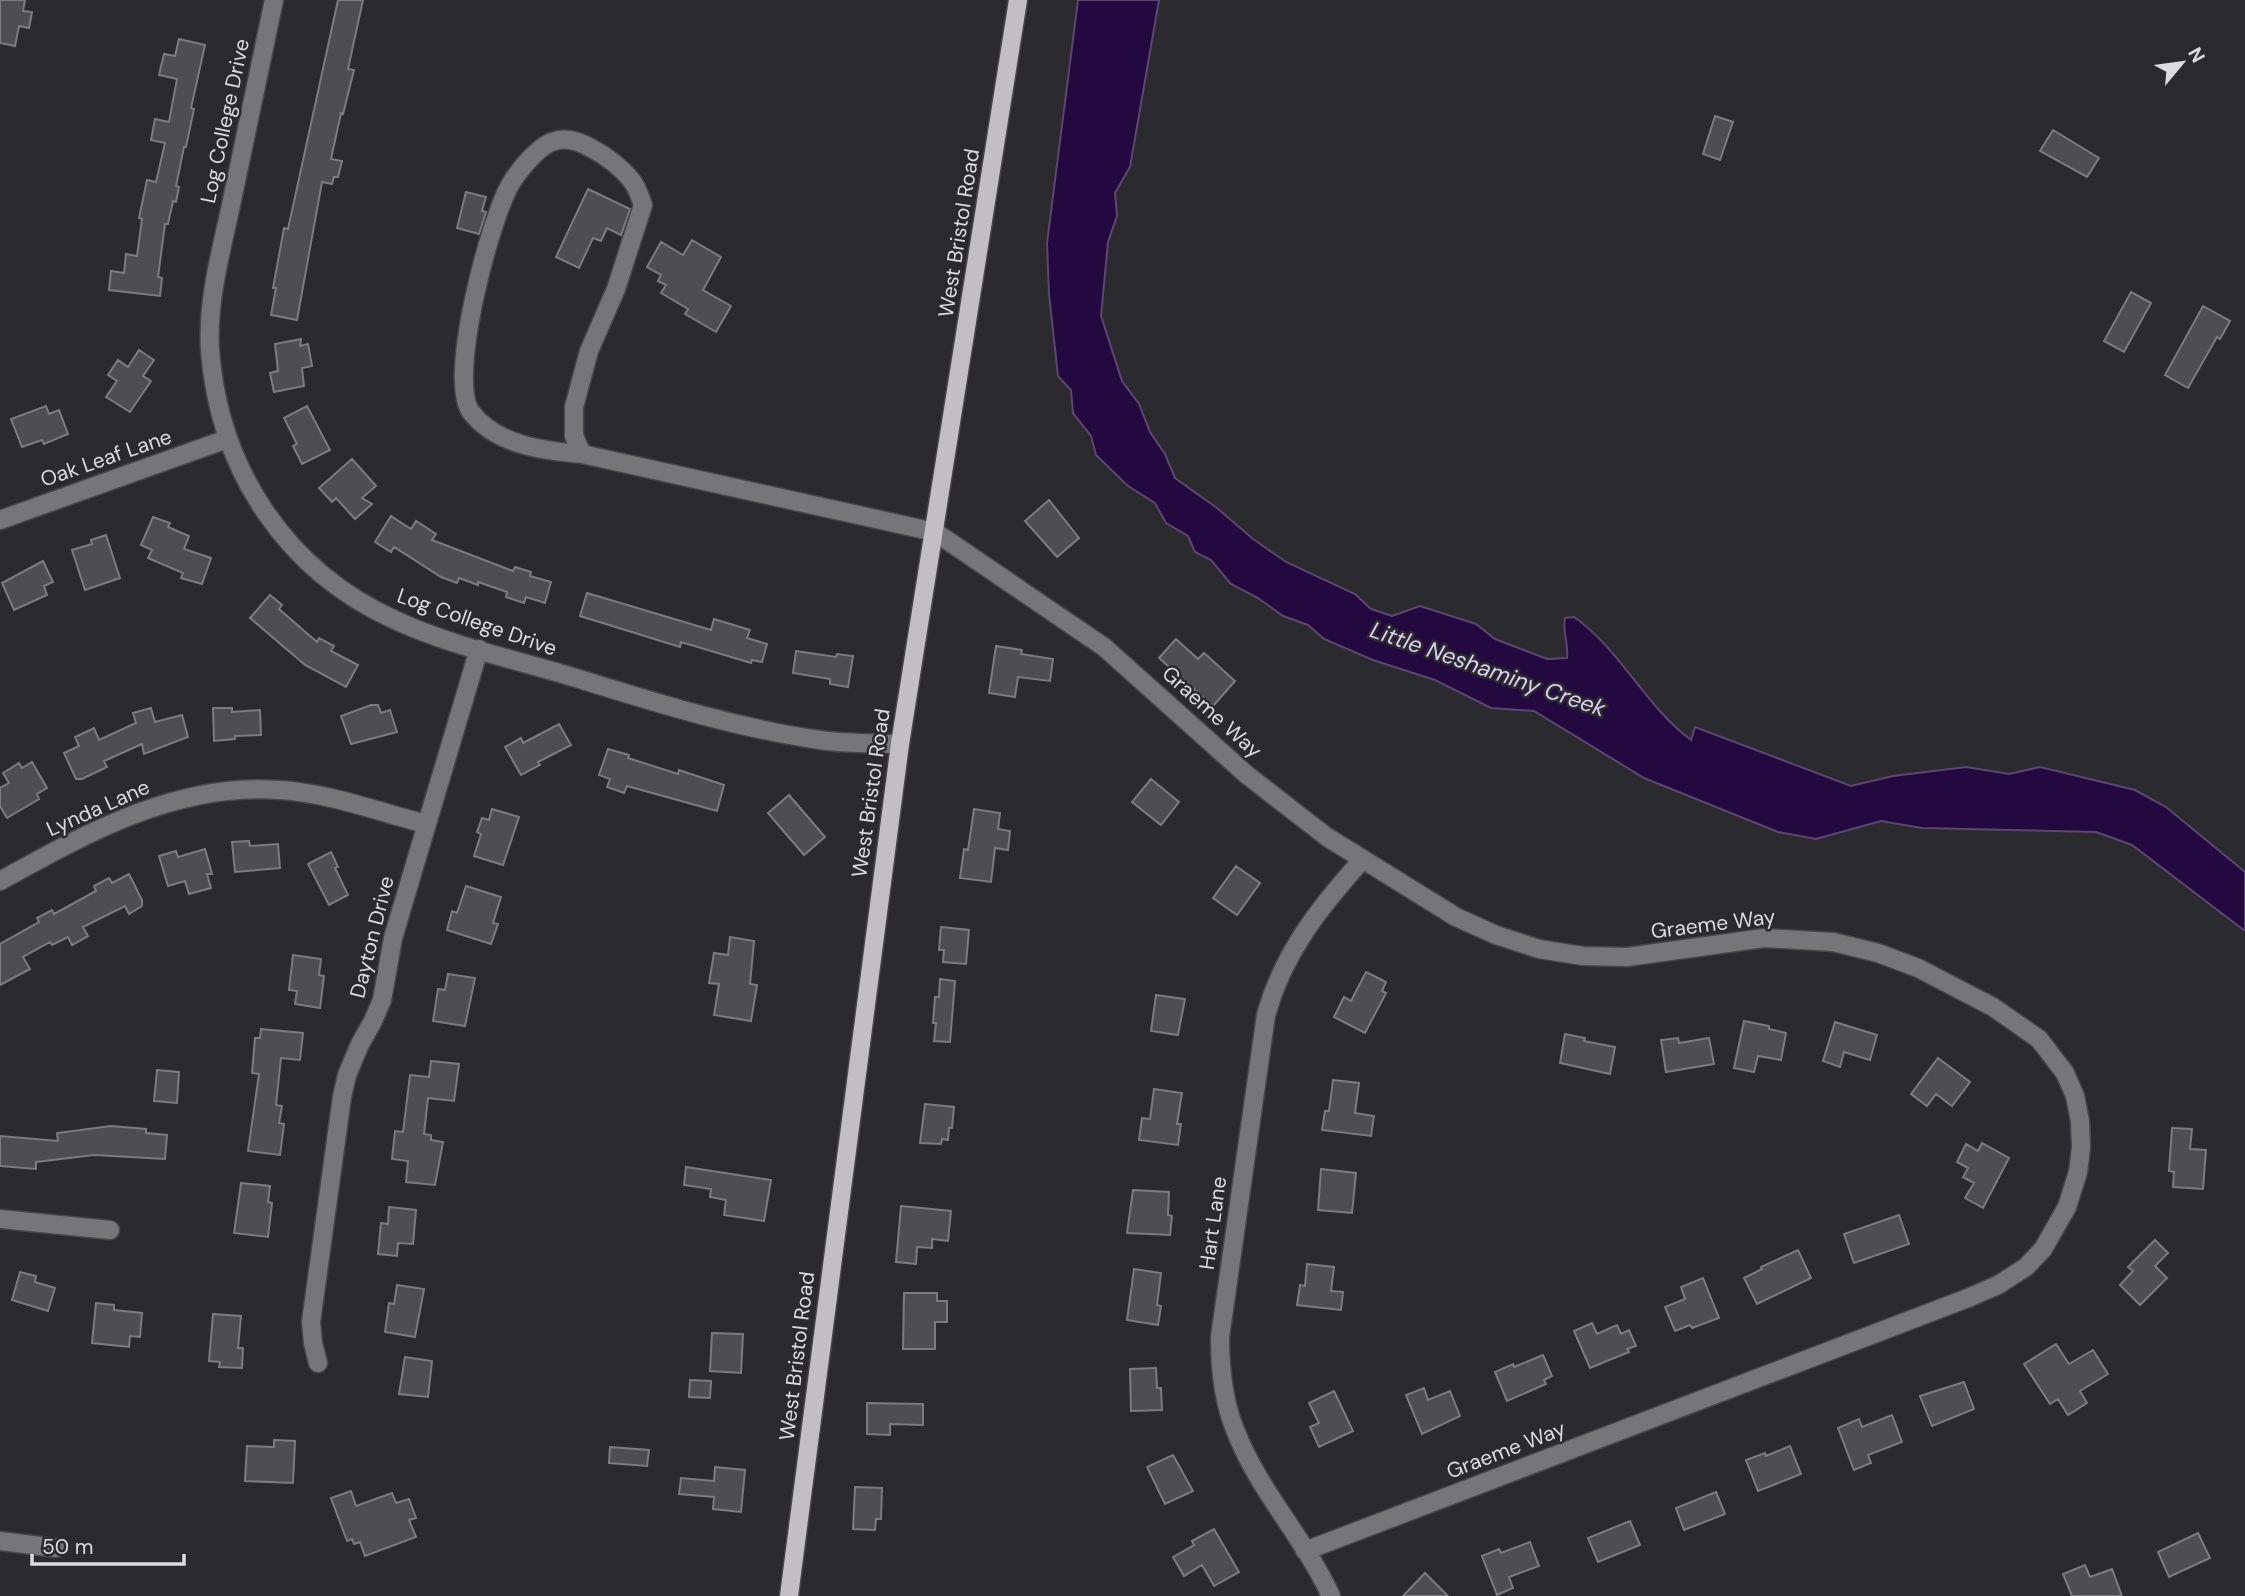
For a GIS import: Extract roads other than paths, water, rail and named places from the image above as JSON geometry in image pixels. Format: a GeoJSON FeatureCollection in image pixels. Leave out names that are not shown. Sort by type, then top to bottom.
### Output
{"type":"FeatureCollection","features":[{"type":"Feature","properties":{"kind":"main road","name":"West Bristol Road"},"geometry":{"type":"LineString","coordinates":[[789,1596],[900,744],[1018,0]]}},
{"type":"Feature","properties":{"kind":"street","name":"Log College Drive"},"geometry":{"type":"LineString","coordinates":[[274,0],[211,306],[210,347],[214,388],[227,439],[243,477],[261,506],[301,556],[330,582],[361,603],[394,620],[479,649],[698,715],[760,730],[824,741],[900,744]]}},
{"type":"Feature","properties":{"kind":"street"},"geometry":{"type":"LineString","coordinates":[[582,454],[574,436],[573,407],[589,351],[616,289],[643,205],[632,181],[598,152],[576,141],[554,141],[538,151],[511,184],[495,218],[473,304],[463,379],[469,410],[490,431],[520,444],[556,452],[582,454],[935,532]]}},
{"type":"Feature","properties":{"kind":"street","name":"Oak Leaf Lane"},"geometry":{"type":"LineString","coordinates":[[0,520],[227,439]]}},
{"type":"Feature","properties":{"kind":"street","name":"Graeme Way"},"geometry":{"type":"LineString","coordinates":[[935,532],[1104,647],[1247,775],[1327,837],[1476,927],[1539,949],[1583,956],[1627,957],[1741,940],[1787,938],[1833,942],[1878,953],[1918,968],[1993,1007],[2039,1039],[2065,1073],[2075,1096],[2080,1121],[2081,1148],[2078,1172],[2067,1207],[2057,1229],[2026,1267],[1997,1285],[1305,1551]]}},
{"type":"Feature","properties":{"kind":"street","name":"Dayton Drive"},"geometry":{"type":"LineString","coordinates":[[318,1363],[311,1322],[342,1097],[351,1064],[382,999],[393,937],[479,649]]}},
{"type":"Feature","properties":{"kind":"street","name":"Lynda Lane"},"geometry":{"type":"LineString","coordinates":[[0,881],[85,834],[117,820],[147,808],[203,795],[281,790],[320,796],[426,824]]}},
{"type":"Feature","properties":{"kind":"street","name":"Hart Lane"},"geometry":{"type":"LineString","coordinates":[[1331,1596],[1249,1460],[1236,1432],[1226,1404],[1220,1367],[1220,1337],[1266,1015],[1272,990],[1282,967],[1313,918],[1362,860]]}},
{"type":"Feature","properties":{"kind":"street"},"geometry":{"type":"LineString","coordinates":[[0,1219],[110,1230]]}},
{"type":"Feature","properties":{"kind":"street"},"geometry":{"type":"LineString","coordinates":[[0,1541],[56,1548]]}},
{"type":"Feature","properties":{"kind":"water","name":"Little Neshaminy Creek"},"geometry":{"type":"Polygon","coordinates":[[[1078,0],[1159,0],[1130,167],[1115,193],[1117,216],[1108,242],[1101,316],[1122,381],[1139,404],[1150,432],[1165,454],[1175,478],[1286,562],[1355,594],[1371,609],[1392,616],[1420,606],[1476,624],[1495,639],[1547,659],[1567,658],[1565,618],[1574,617],[1606,645],[1660,711],[1691,740],[1695,727],[1851,786],[1893,776],[1966,767],[2009,774],[2040,767],[2135,790],[2166,807],[2245,872],[2245,931],[2132,845],[2096,832],[1922,828],[1881,821],[1816,839],[1778,832],[1644,778],[1534,711],[1491,708],[1435,680],[1373,660],[1324,639],[1308,625],[1283,616],[1258,598],[1231,584],[1211,560],[1195,552],[1188,536],[1166,523],[1155,503],[1128,486],[1096,455],[1091,436],[1073,413],[1071,390],[1058,376],[1049,294],[1047,243],[1078,0]]]}}]}
